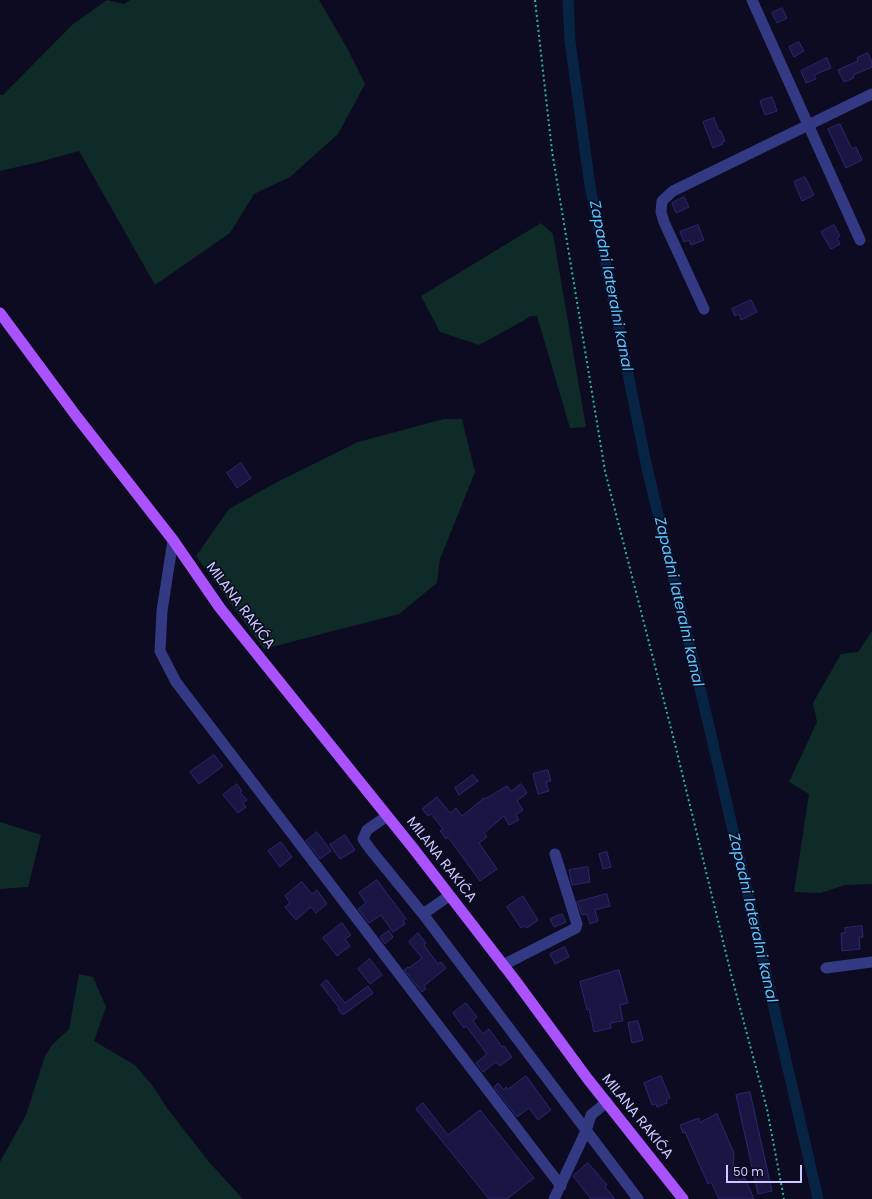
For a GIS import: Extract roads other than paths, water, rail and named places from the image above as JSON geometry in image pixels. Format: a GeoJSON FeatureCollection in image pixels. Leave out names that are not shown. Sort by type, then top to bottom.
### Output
{"type":"FeatureCollection","features":[{"type":"Feature","properties":{"kind":"main road","name":"MILANA RAKIĆA"},"geometry":{"type":"LineString","coordinates":[[0,313],[77,417],[173,540],[220,608],[388,816],[503,965],[587,1078],[683,1199]]}},
{"type":"Feature","properties":{"kind":"street"},"geometry":{"type":"LineString","coordinates":[[752,0],[860,240]]}},
{"type":"Feature","properties":{"kind":"street"},"geometry":{"type":"LineString","coordinates":[[704,309],[664,222],[661,212],[662,201],[673,192],[872,94]]}},
{"type":"Feature","properties":{"kind":"street"},"geometry":{"type":"LineString","coordinates":[[173,540],[162,611],[160,651],[176,682],[561,1186]]}},
{"type":"Feature","properties":{"kind":"street"},"geometry":{"type":"LineString","coordinates":[[388,816],[367,830],[363,839],[423,914],[638,1199]]}},
{"type":"Feature","properties":{"kind":"street"},"geometry":{"type":"LineString","coordinates":[[503,965],[576,928],[577,924],[556,854]]}},
{"type":"Feature","properties":{"kind":"street"},"geometry":{"type":"LineString","coordinates":[[423,914],[449,896]]}},
{"type":"Feature","properties":{"kind":"street"},"geometry":{"type":"LineString","coordinates":[[826,968],[872,962]]}},
{"type":"Feature","properties":{"kind":"street"},"geometry":{"type":"LineString","coordinates":[[554,1199],[586,1131],[591,1114],[607,1102]]}},
{"type":"Feature","properties":{"kind":"waterway","name":"Zapadni lateralni kanal"},"geometry":{"type":"LineString","coordinates":[[568,0],[570,41],[590,186],[647,468],[708,722],[818,1199]]}}]}
